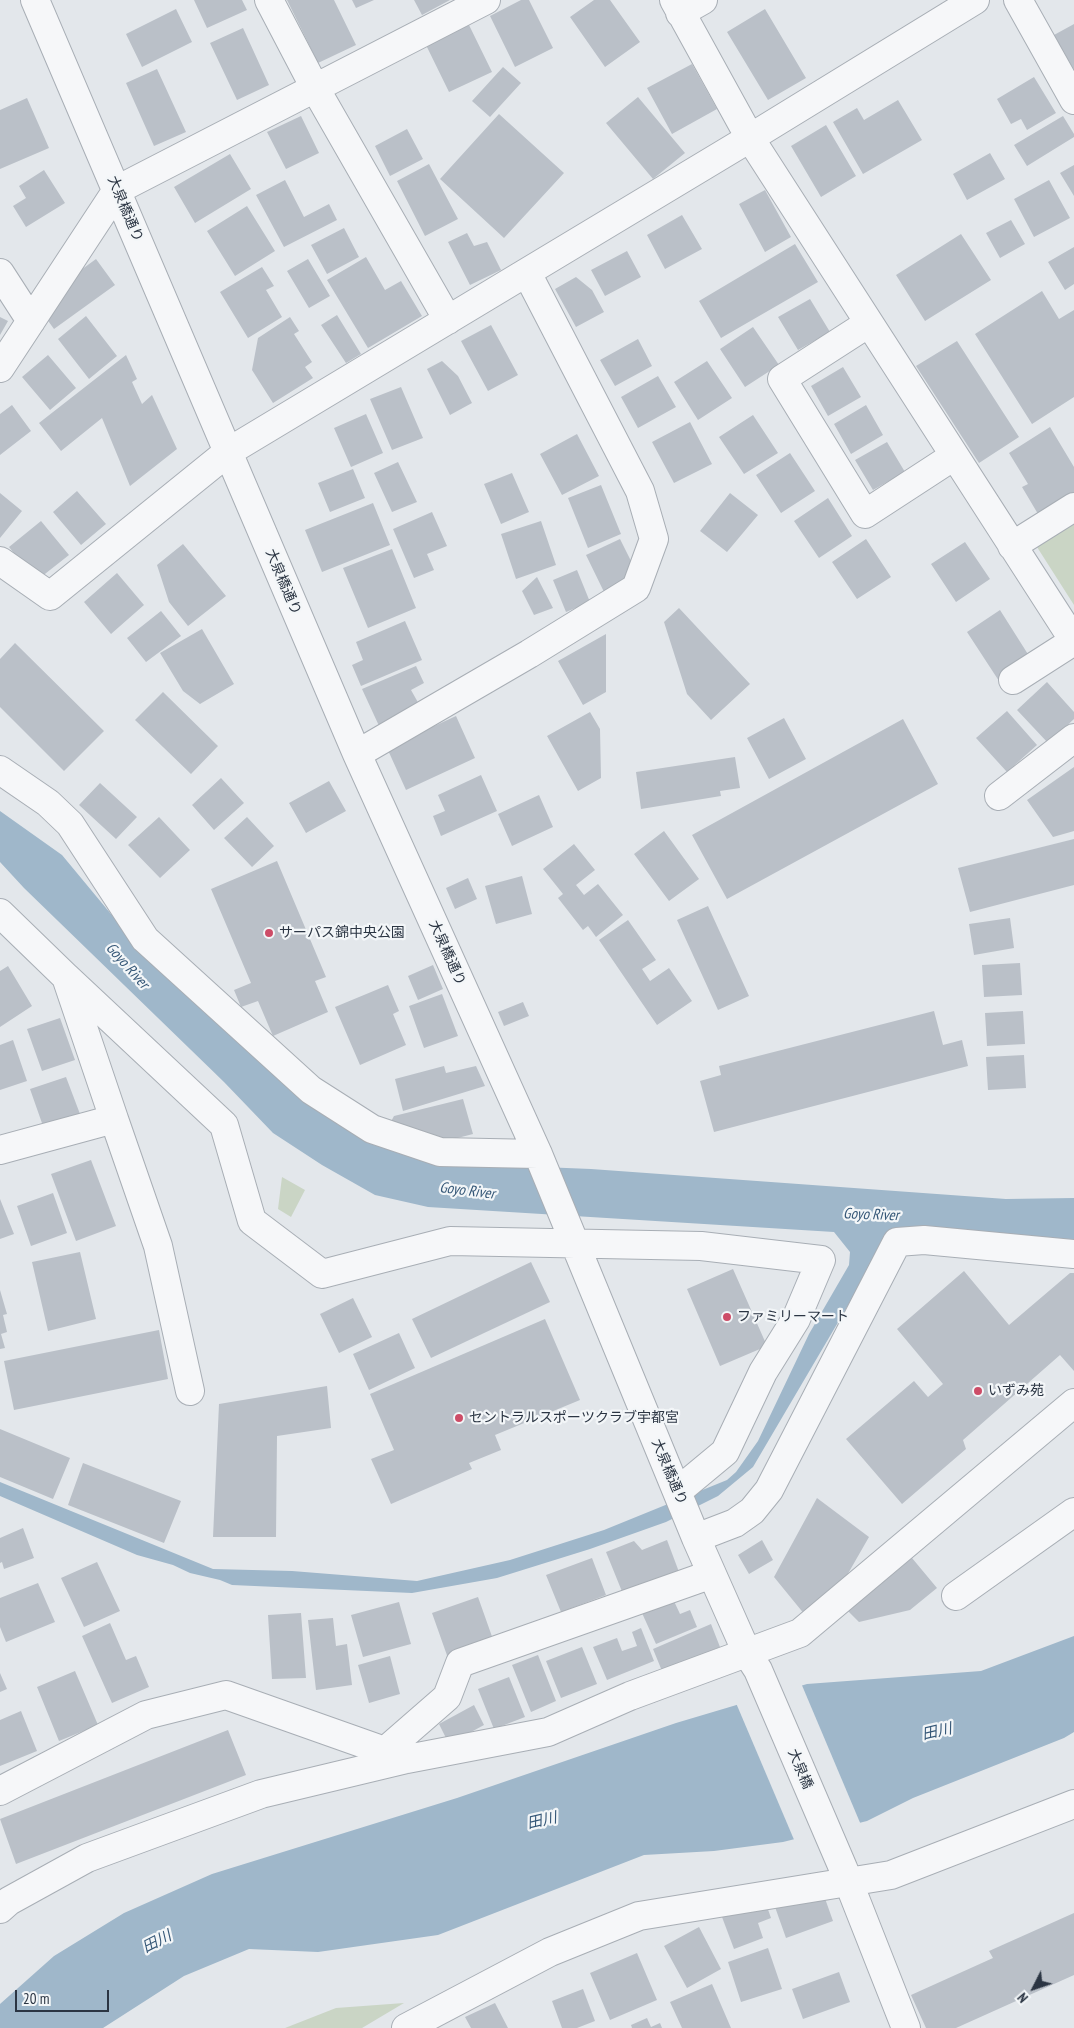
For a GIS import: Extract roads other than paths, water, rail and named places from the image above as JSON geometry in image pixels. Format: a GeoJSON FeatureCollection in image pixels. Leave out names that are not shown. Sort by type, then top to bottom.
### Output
{"type":"FeatureCollection","features":[{"type":"Feature","properties":{"kind":"street","name":"大泉橋通り"},"geometry":{"type":"LineString","coordinates":[[36,0],[357,754],[539,1158],[696,1538],[753,1661]]}},
{"type":"Feature","properties":{"kind":"street"},"geometry":{"type":"LineString","coordinates":[[269,0],[315,88],[448,320]]}},
{"type":"Feature","properties":{"kind":"street"},"geometry":{"type":"LineString","coordinates":[[0,368],[117,190],[486,0]]}},
{"type":"Feature","properties":{"kind":"street"},"geometry":{"type":"LineString","coordinates":[[0,561],[50,596],[228,452],[527,273],[975,0]]}},
{"type":"Feature","properties":{"kind":"street"},"geometry":{"type":"LineString","coordinates":[[1018,0],[1074,100]]}},
{"type":"Feature","properties":{"kind":"street"},"geometry":{"type":"LineString","coordinates":[[686,4],[750,138],[1074,641],[1013,680]]}},
{"type":"Feature","properties":{"kind":"street"},"geometry":{"type":"LineString","coordinates":[[0,273],[31,321]]}},
{"type":"Feature","properties":{"kind":"street"},"geometry":{"type":"LineString","coordinates":[[357,754],[529,654],[636,588],[654,538],[640,492],[527,273]]}},
{"type":"Feature","properties":{"kind":"street"},"geometry":{"type":"LineString","coordinates":[[869,323],[782,378],[865,514],[954,456]]}},
{"type":"Feature","properties":{"kind":"street"},"geometry":{"type":"LineString","coordinates":[[1012,546],[1074,507]]}},
{"type":"Feature","properties":{"kind":"street"},"geometry":{"type":"LineString","coordinates":[[999,796],[1074,738]]}},
{"type":"Feature","properties":{"kind":"street"},"geometry":{"type":"LineString","coordinates":[[0,770],[48,804],[70,824],[145,940],[312,1090],[372,1129],[440,1152],[539,1158]]}},
{"type":"Feature","properties":{"kind":"street"},"geometry":{"type":"LineString","coordinates":[[0,913],[224,1125],[252,1222],[322,1274],[450,1241],[701,1246],[821,1260],[796,1319],[763,1372],[725,1452],[678,1491]]}},
{"type":"Feature","properties":{"kind":"street"},"geometry":{"type":"LineString","coordinates":[[66,977],[158,1246],[190,1391]]}},
{"type":"Feature","properties":{"kind":"street"},"geometry":{"type":"LineString","coordinates":[[0,1150],[114,1119]]}},
{"type":"Feature","properties":{"kind":"street"},"geometry":{"type":"LineString","coordinates":[[696,1538],[734,1523],[752,1511],[769,1490],[897,1242],[924,1240],[1074,1254]]}},
{"type":"Feature","properties":{"kind":"street"},"geometry":{"type":"LineString","coordinates":[[3,1898],[87,1858],[261,1794],[396,1755],[548,1732],[630,1696],[753,1661],[800,1633],[1074,1403]]}},
{"type":"Feature","properties":{"kind":"street"},"geometry":{"type":"LineString","coordinates":[[956,1596],[1074,1512]]}},
{"type":"Feature","properties":{"kind":"street"},"geometry":{"type":"LineString","coordinates":[[396,1755],[447,1697],[460,1663],[712,1574]]}},
{"type":"Feature","properties":{"kind":"street","name":"大泉橋"},"geometry":{"type":"LineString","coordinates":[[753,1661],[845,1876],[906,2028]]}},
{"type":"Feature","properties":{"kind":"street"},"geometry":{"type":"LineString","coordinates":[[0,1791],[146,1715],[226,1695],[396,1755]]}},
{"type":"Feature","properties":{"kind":"street"},"geometry":{"type":"LineString","coordinates":[[406,2028],[550,1952],[639,1916],[845,1876],[891,1875],[1074,1804]]}},
{"type":"Feature","properties":{"kind":"water","name":"Goyo River"},"geometry":{"type":"Polygon","coordinates":[[[0,811],[62,855],[130,937],[314,1107],[374,1145],[443,1163],[591,1169],[1006,1199],[1074,1198],[1074,1239],[976,1238],[877,1256],[753,1467],[718,1496],[666,1522],[590,1549],[497,1578],[412,1593],[232,1585],[137,1555],[0,1496],[0,1482],[213,1569],[292,1571],[417,1581],[510,1560],[604,1530],[727,1480],[736,1472],[758,1441],[809,1334],[849,1265],[850,1252],[834,1232],[428,1207],[375,1195],[322,1165],[273,1133],[224,1082],[24,888],[0,862],[0,811]]]}},
{"type":"Feature","properties":{"kind":"water","name":"田川"},"geometry":{"type":"Polygon","coordinates":[[[1074,1636],[1074,1732],[1064,1738],[913,1798],[867,1821],[783,1842],[714,1851],[644,1855],[438,1935],[318,1952],[249,1949],[184,1976],[103,2028],[0,2028],[0,2004],[54,1956],[124,1913],[212,1874],[457,1798],[676,1723],[807,1684],[981,1671],[1074,1636]]]}},
{"type":"Feature","properties":{"kind":"place","name":"サーパス錦中央公園"},"geometry":{"type":"Point","coordinates":[269,933]}},
{"type":"Feature","properties":{"kind":"place","name":"ファミリーマート"},"geometry":{"type":"Point","coordinates":[727,1317]}},
{"type":"Feature","properties":{"kind":"place","name":"いずみ苑"},"geometry":{"type":"Point","coordinates":[978,1391]}},
{"type":"Feature","properties":{"kind":"place","name":"セントラルスポーツクラブ宇都宮"},"geometry":{"type":"Point","coordinates":[459,1418]}}]}
